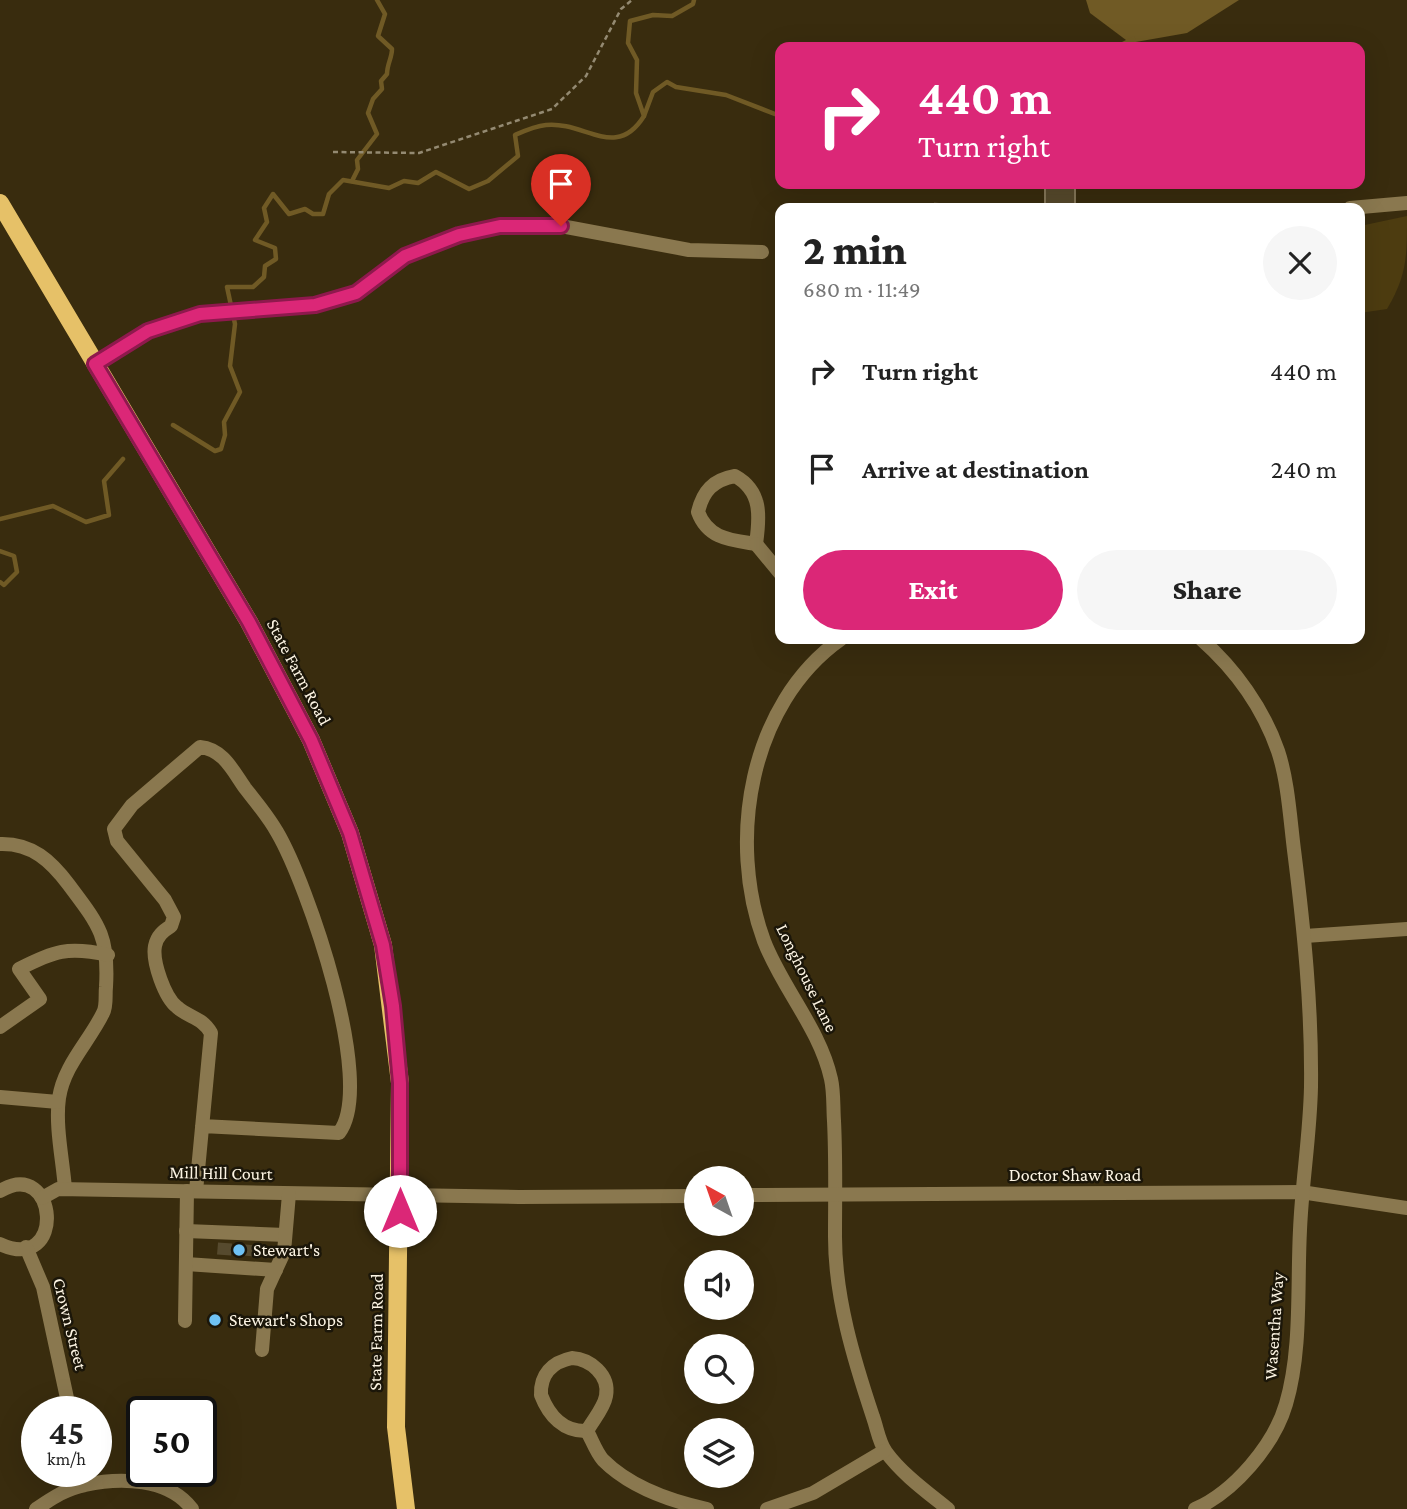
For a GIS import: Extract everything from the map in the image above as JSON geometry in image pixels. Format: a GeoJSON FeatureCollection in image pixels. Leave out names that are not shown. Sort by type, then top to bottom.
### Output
{"type":"FeatureCollection","features":[{"type":"Feature","properties":{"kind":"main road","name":"State Farm Road"},"geometry":{"type":"LineString","coordinates":[[0,203],[249,622],[311,740],[350,833],[383,945],[393,1006],[400,1083],[401,1195],[396,1280],[396,1427],[406,1509]]}},
{"type":"Feature","properties":{"kind":"street"},"geometry":{"type":"LineString","coordinates":[[1365,207],[1407,203]]}},
{"type":"Feature","properties":{"kind":"street"},"geometry":{"type":"LineString","coordinates":[[95,364],[148,331],[200,314],[315,305],[356,293],[405,256],[459,235],[500,226],[561,226],[689,250],[762,251]]}},
{"type":"Feature","properties":{"kind":"street"},"geometry":{"type":"LineString","coordinates":[[756,544],[759,522],[757,502],[752,489],[735,476],[721,478],[701,496],[698,512],[701,520],[721,538],[756,544],[775,567]]}},
{"type":"Feature","properties":{"kind":"street","name":"Longhouse Lane"},"geometry":{"type":"LineString","coordinates":[[833,644],[809,668],[769,730],[748,802],[746,851],[752,899],[764,940],[816,1040],[831,1079],[838,1195]]}},
{"type":"Feature","properties":{"kind":"street"},"geometry":{"type":"LineString","coordinates":[[1207,644],[1224,659],[1249,692],[1278,751],[1306,936],[1311,1088],[1301,1192]]}},
{"type":"Feature","properties":{"kind":"street"},"geometry":{"type":"LineString","coordinates":[[185,1321],[186,1231],[202,1126],[211,1033],[206,1024],[176,1007],[164,987],[154,948],[160,933],[171,926],[174,917],[165,900],[117,841],[114,830],[132,805],[200,747],[212,748],[225,760],[277,831],[291,861],[339,996],[349,1071],[345,1125],[339,1133],[202,1126]]}},
{"type":"Feature","properties":{"kind":"street"},"geometry":{"type":"LineString","coordinates":[[0,844],[18,844],[40,853],[65,880],[98,925],[107,955],[104,1012],[83,1043],[62,1085],[58,1102],[65,1189]]}},
{"type":"Feature","properties":{"kind":"street"},"geometry":{"type":"LineString","coordinates":[[1306,936],[1407,929]]}},
{"type":"Feature","properties":{"kind":"street"},"geometry":{"type":"LineString","coordinates":[[0,1027],[40,999],[19,969],[52,952],[80,949],[107,955]]}},
{"type":"Feature","properties":{"kind":"street"},"geometry":{"type":"LineString","coordinates":[[0,1097],[58,1102]]}},
{"type":"Feature","properties":{"kind":"street"},"geometry":{"type":"LineString","coordinates":[[0,1191],[16,1185],[26,1186],[42,1198],[47,1207],[47,1227],[43,1236],[26,1247],[9,1248],[0,1244]]}},
{"type":"Feature","properties":{"kind":"street","name":"Mill Hill Court"},"geometry":{"type":"LineString","coordinates":[[42,1198],[58,1189],[401,1195]]}},
{"type":"Feature","properties":{"kind":"street","name":"Doctor Shaw Road"},"geometry":{"type":"LineString","coordinates":[[754,1195],[1301,1192],[1407,1208]]}},
{"type":"Feature","properties":{"kind":"street","name":"Wasentha Way"},"geometry":{"type":"LineString","coordinates":[[1195,1509],[1219,1505],[1261,1450],[1286,1406],[1293,1368],[1301,1192]]}},
{"type":"Feature","properties":{"kind":"street"},"geometry":{"type":"LineString","coordinates":[[262,1350],[267,1289],[284,1252],[289,1194]]}},
{"type":"Feature","properties":{"kind":"street"},"geometry":{"type":"LineString","coordinates":[[401,1195],[684,1196]]}},
{"type":"Feature","properties":{"kind":"street"},"geometry":{"type":"LineString","coordinates":[[838,1195],[835,1237],[838,1284],[866,1396],[884,1451],[948,1509]]}},
{"type":"Feature","properties":{"kind":"street"},"geometry":{"type":"LineString","coordinates":[[186,1231],[224,1249],[250,1251],[285,1235]]}},
{"type":"Feature","properties":{"kind":"street","name":"Crown Street"},"geometry":{"type":"LineString","coordinates":[[26,1247],[43,1287],[68,1396]]}},
{"type":"Feature","properties":{"kind":"street"},"geometry":{"type":"LineString","coordinates":[[186,1264],[224,1249],[250,1251],[276,1270]]}},
{"type":"Feature","properties":{"kind":"street"},"geometry":{"type":"LineString","coordinates":[[584,1359],[604,1378],[607,1396],[587,1431],[569,1429],[558,1421],[541,1395],[545,1374],[561,1360],[584,1359]]}},
{"type":"Feature","properties":{"kind":"street"},"geometry":{"type":"LineString","coordinates":[[587,1431],[601,1458],[625,1478],[675,1502],[707,1509]]}},
{"type":"Feature","properties":{"kind":"street"},"geometry":{"type":"LineString","coordinates":[[766,1509],[813,1493],[884,1451]]}},
{"type":"Feature","properties":{"kind":"street"},"geometry":{"type":"LineString","coordinates":[[112,1480],[164,1487],[192,1509]]}},
{"type":"Feature","properties":{"kind":"street"},"geometry":{"type":"LineString","coordinates":[[36,1509],[70,1487]]}},
{"type":"Feature","properties":{"kind":"path"},"geometry":{"type":"LineString","coordinates":[[333,152],[383,150],[419,153],[552,109],[586,76],[621,9],[632,0]]}},
{"type":"Feature","properties":{"kind":"shaded area"},"geometry":{"type":"Polygon","coordinates":[[[1086,0],[1239,0],[1187,33],[1136,42],[1129,42],[1090,13],[1086,0]]]}},
{"type":"Feature","properties":{"kind":"shaded area"},"geometry":{"type":"Polygon","coordinates":[[[1407,216],[1407,243],[1399,286],[1387,309],[1365,312],[1365,225],[1407,216]]]}},
{"type":"Feature","properties":{"kind":"building"},"geometry":{"type":"Polygon","coordinates":[[[1045,189],[1075,189],[1075,203],[1045,203],[1045,189]]]}},
{"type":"Feature","properties":{"kind":"waterway"},"geometry":{"type":"LineString","coordinates":[[352,181],[358,169],[357,160],[377,134],[368,113],[373,99],[382,89],[381,81],[387,74],[392,52],[378,36],[385,14],[377,0]]}},
{"type":"Feature","properties":{"kind":"waterway"},"geometry":{"type":"LineString","coordinates":[[173,425],[215,451],[221,449],[225,435],[224,422],[240,392],[230,366],[235,324],[227,287],[253,287],[264,277],[265,266],[276,259],[275,248],[255,240],[267,222],[264,208],[273,194],[289,214],[305,209],[313,214],[323,214],[329,194],[343,180],[389,188],[404,181],[418,183],[436,172],[469,189],[488,181],[518,156],[515,135],[538,126],[560,125],[599,136],[622,136],[633,129],[644,116],[636,93],[637,60],[628,43],[630,21],[653,15],[672,16],[693,4],[694,0]]}},
{"type":"Feature","properties":{"kind":"waterway"},"geometry":{"type":"LineString","coordinates":[[1127,42],[1133,39]]}},
{"type":"Feature","properties":{"kind":"waterway"},"geometry":{"type":"LineString","coordinates":[[644,116],[653,92],[667,82],[676,87],[726,95],[775,114]]}},
{"type":"Feature","properties":{"kind":"waterway"},"geometry":{"type":"LineString","coordinates":[[0,519],[53,506],[86,522],[109,515],[104,481],[123,459]]}},
{"type":"Feature","properties":{"kind":"waterway"},"geometry":{"type":"LineString","coordinates":[[0,551],[14,556],[17,572],[4,585],[0,582]]}},
{"type":"Feature","properties":{"kind":"tunnel"},"geometry":{"type":"LineString","coordinates":[[224,1255],[225,1243]]}},
{"type":"Feature","properties":{"kind":"tunnel"},"geometry":{"type":"LineString","coordinates":[[249,1256],[250,1245]]}},
{"type":"Feature","properties":{"kind":"place","name":"Stewart's"},"geometry":{"type":"Point","coordinates":[239,1250]}},
{"type":"Feature","properties":{"kind":"place","name":"Stewart's Shops"},"geometry":{"type":"Point","coordinates":[215,1320]}},
{"type":"Feature","properties":{"kind":"route"},"geometry":{"type":"LineString","coordinates":[[400,1211],[400,1083],[393,1006],[383,945],[350,833],[311,740],[249,622],[95,364],[148,331],[200,314],[315,305],[356,293],[405,256],[459,235],[500,226],[561,226]]}}]}
